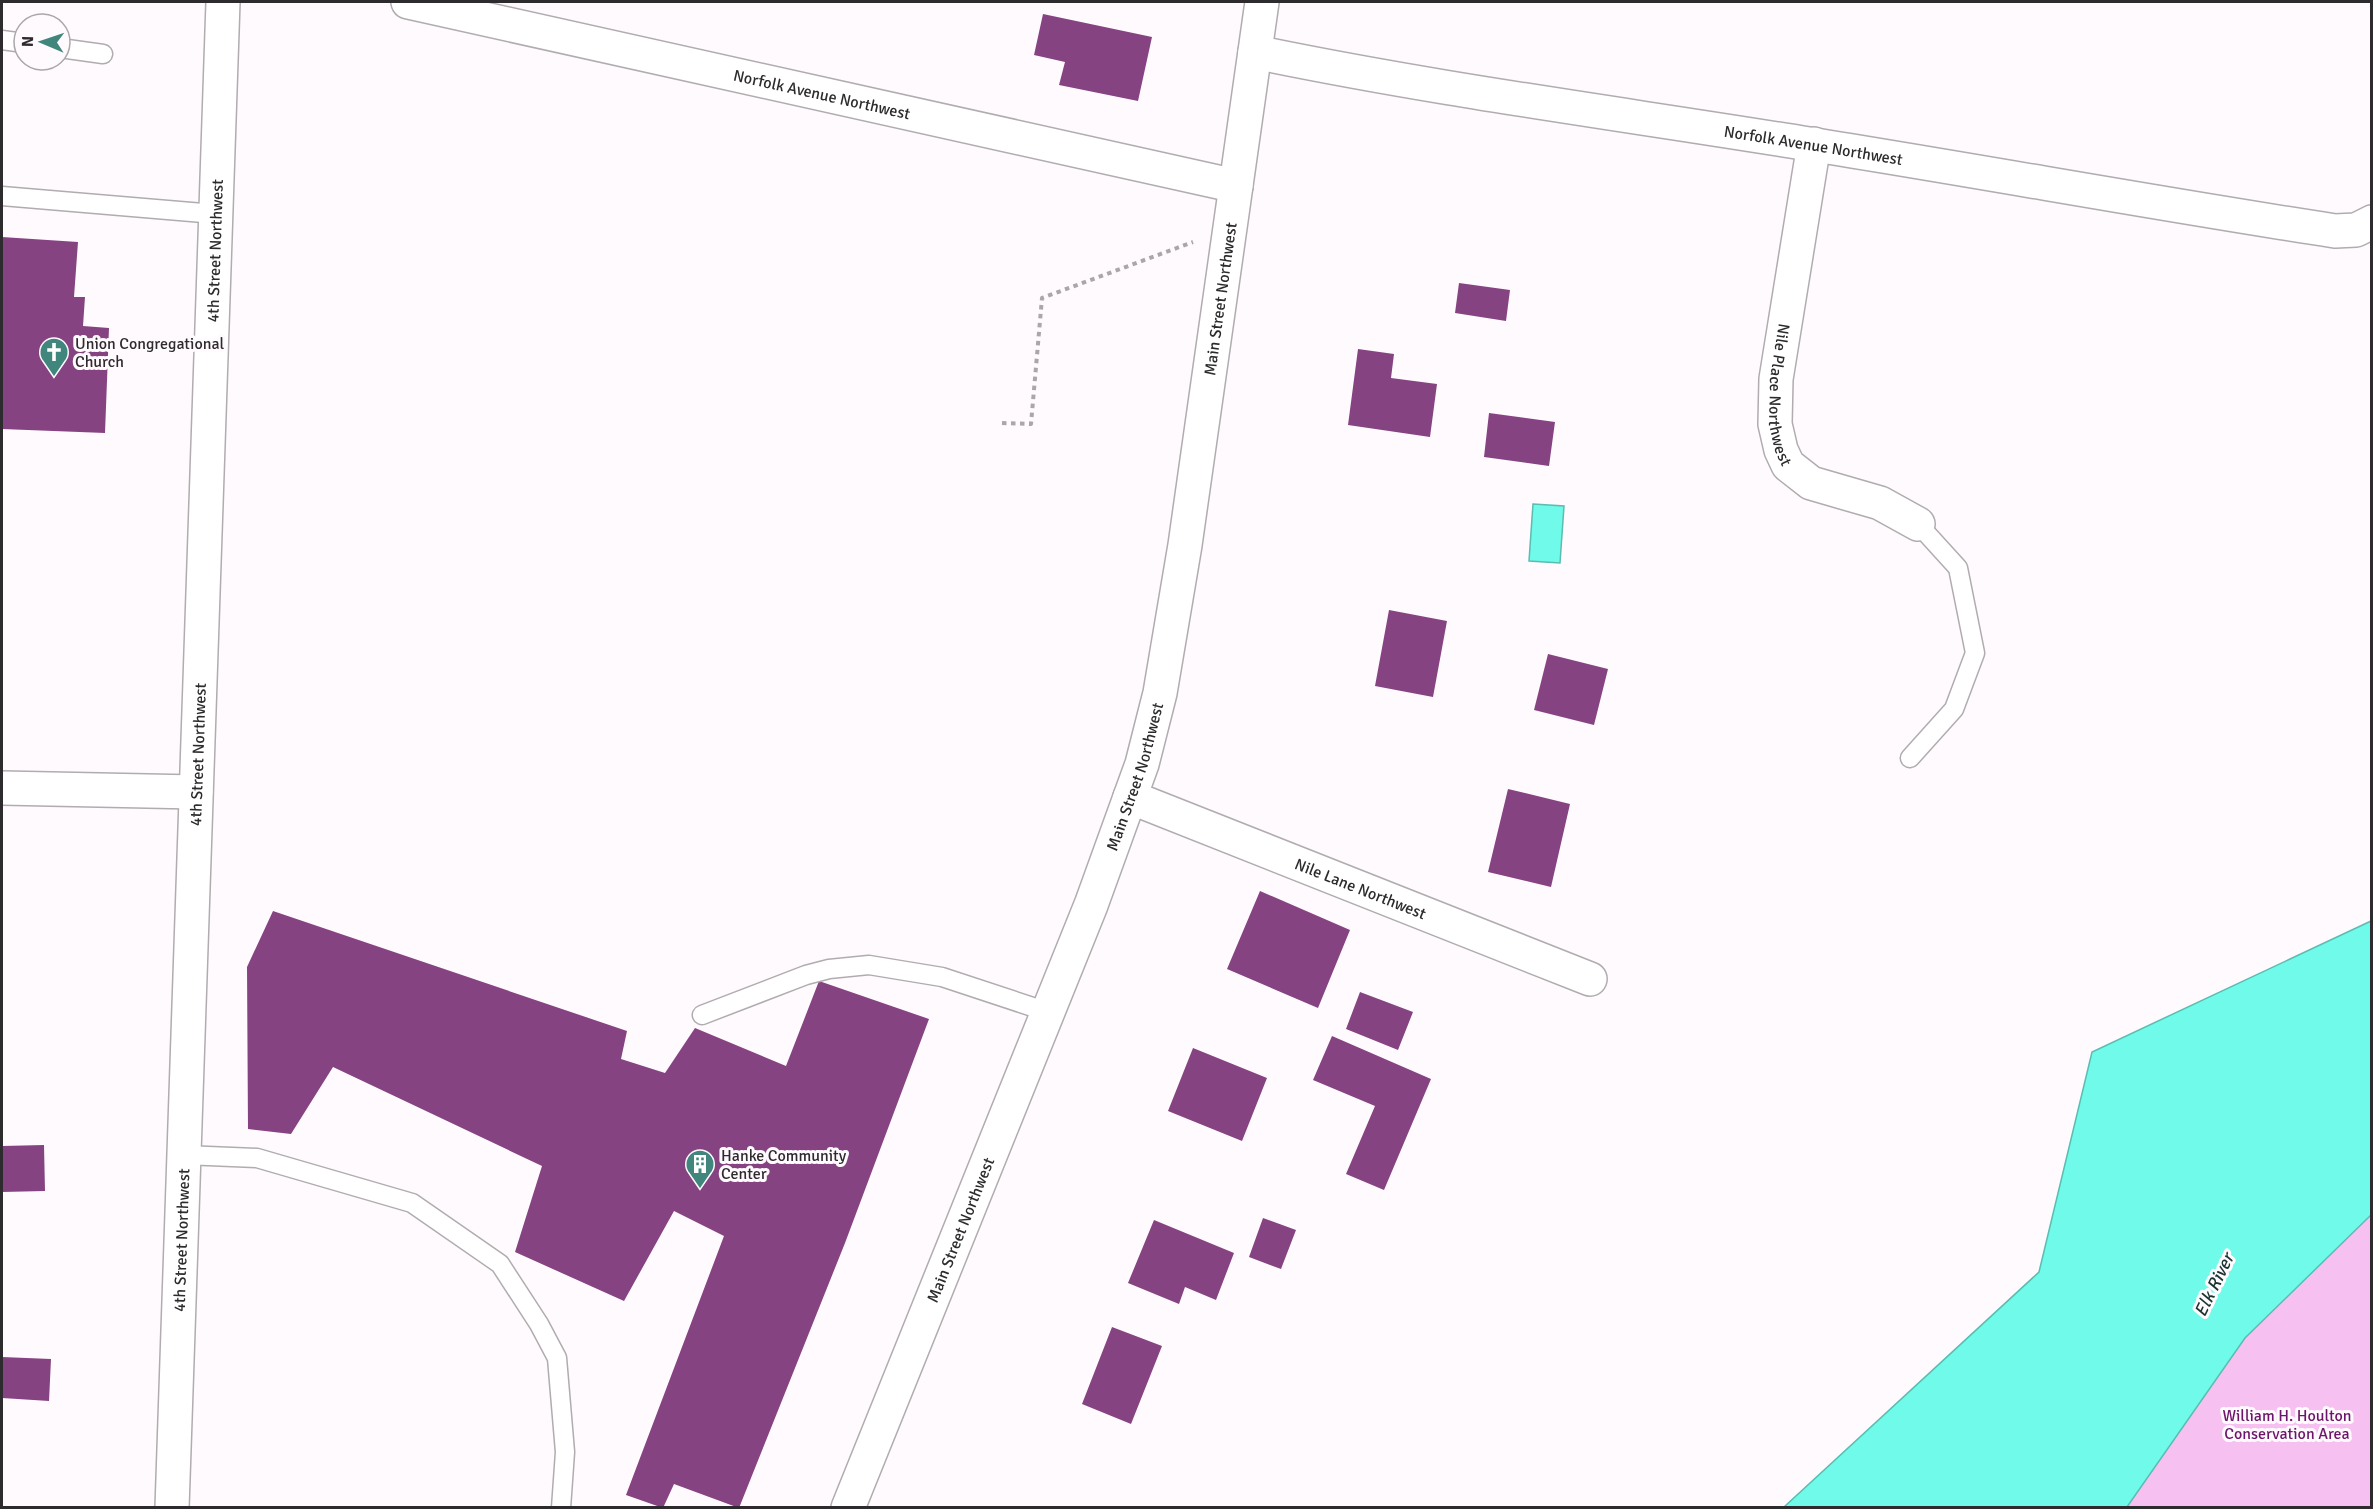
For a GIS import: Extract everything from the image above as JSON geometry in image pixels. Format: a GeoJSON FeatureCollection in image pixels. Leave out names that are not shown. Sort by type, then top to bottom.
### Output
{"type":"FeatureCollection","features":[{"type":"Feature","properties":{"kind":"street","name":"4th Street Northwest"},"geometry":{"type":"LineString","coordinates":[[172,1508],[223,2]]}},
{"type":"Feature","properties":{"kind":"street","name":"Norfolk Avenue Northwest"},"geometry":{"type":"LineString","coordinates":[[408,2],[1236,186]]}},
{"type":"Feature","properties":{"kind":"street","name":"Main Street Northwest"},"geometry":{"type":"LineString","coordinates":[[849,1508],[1048,1012],[1142,764],[1160,693],[1185,545],[1263,2]]}},
{"type":"Feature","properties":{"kind":"street","name":"Norfolk Avenue Northwest"},"geometry":{"type":"LineString","coordinates":[[1255,52],[1338,69],[1814,144],[2335,231],[2356,230],[2371,222]]}},
{"type":"Feature","properties":{"kind":"street","name":"Nile Place Northwest"},"geometry":{"type":"LineString","coordinates":[[1814,144],[1776,379],[1774,424],[1781,450],[1788,465],[1811,483],[1880,503],[1918,524]]}},
{"type":"Feature","properties":{"kind":"street"},"geometry":{"type":"LineString","coordinates":[[2,788],[196,792]]}},
{"type":"Feature","properties":{"kind":"street","name":"Nile Lane Northwest"},"geometry":{"type":"LineString","coordinates":[[1130,797],[1590,979]]}},
{"type":"Feature","properties":{"kind":"lane"},"geometry":{"type":"LineString","coordinates":[[72,50],[103,54]]}},
{"type":"Feature","properties":{"kind":"lane"},"geometry":{"type":"LineString","coordinates":[[2,196],[215,214]]}},
{"type":"Feature","properties":{"kind":"lane"},"geometry":{"type":"LineString","coordinates":[[1910,758],[1953,709],[1975,653],[1958,568],[1918,524]]}},
{"type":"Feature","properties":{"kind":"lane"},"geometry":{"type":"LineString","coordinates":[[702,1014],[806,975],[869,964],[942,977],[1048,1012]]}},
{"type":"Feature","properties":{"kind":"lane"},"geometry":{"type":"LineString","coordinates":[[184,1155],[257,1158],[412,1203],[500,1264],[539,1324],[557,1358],[565,1452],[561,1508]]}},
{"type":"Feature","properties":{"kind":"path"},"geometry":{"type":"LineString","coordinates":[[1002,423],[1031,424],[1042,298],[1230,228]]}},
{"type":"Feature","properties":{"kind":"green space","name":"William H. Houlton Conservation Area"},"geometry":{"type":"Polygon","coordinates":[[[2371,1215],[2371,1507],[2106,1508],[2180,1431],[2245,1338],[2371,1215]]]}},
{"type":"Feature","properties":{"kind":"water"},"geometry":{"type":"Polygon","coordinates":[[[1533,504],[1564,506],[1560,563],[1529,561],[1533,504]]]}},
{"type":"Feature","properties":{"kind":"water","name":"Elk River"},"geometry":{"type":"Polygon","coordinates":[[[2371,921],[2371,1215],[2245,1338],[2127,1507],[1784,1507],[2039,1272],[2092,1052],[2371,921]]]}},
{"type":"Feature","properties":{"kind":"building"},"geometry":{"type":"Polygon","coordinates":[[[1043,14],[1152,37],[1138,101],[1059,85],[1065,62],[1034,55],[1043,14]]]}},
{"type":"Feature","properties":{"kind":"building","name":"Union Congregational Church"},"geometry":{"type":"Polygon","coordinates":[[[2,237],[78,242],[74,297],[85,297],[83,326],[109,328],[105,433],[2,429],[2,237]]]}},
{"type":"Feature","properties":{"kind":"building"},"geometry":{"type":"Polygon","coordinates":[[[1459,283],[1510,290],[1506,321],[1455,313],[1459,283]]]}},
{"type":"Feature","properties":{"kind":"building"},"geometry":{"type":"Polygon","coordinates":[[[1358,349],[1394,354],[1391,378],[1437,384],[1430,437],[1348,425],[1358,349]]]}},
{"type":"Feature","properties":{"kind":"building"},"geometry":{"type":"Polygon","coordinates":[[[1489,413],[1555,422],[1549,466],[1484,457],[1489,413]]]}},
{"type":"Feature","properties":{"kind":"building"},"geometry":{"type":"Polygon","coordinates":[[[1389,610],[1447,621],[1433,697],[1375,686],[1389,610]]]}},
{"type":"Feature","properties":{"kind":"building"},"geometry":{"type":"Polygon","coordinates":[[[1548,654],[1608,669],[1594,725],[1534,710],[1548,654]]]}},
{"type":"Feature","properties":{"kind":"building"},"geometry":{"type":"Polygon","coordinates":[[[1508,789],[1570,804],[1551,887],[1488,872],[1508,789]]]}},
{"type":"Feature","properties":{"kind":"building"},"geometry":{"type":"Polygon","coordinates":[[[1260,891],[1350,930],[1318,1008],[1227,969],[1260,891]]]}},
{"type":"Feature","properties":{"kind":"building","name":"Hanke Community Center"},"geometry":{"type":"Polygon","coordinates":[[[273,911],[627,1031],[621,1059],[665,1073],[695,1028],[786,1066],[819,981],[929,1019],[845,1243],[739,1508],[674,1484],[663,1508],[626,1495],[724,1236],[674,1211],[624,1301],[515,1252],[542,1166],[333,1067],[291,1134],[248,1129],[247,967],[273,911]]]}},
{"type":"Feature","properties":{"kind":"building"},"geometry":{"type":"Polygon","coordinates":[[[1360,992],[1413,1012],[1398,1050],[1346,1029],[1360,992]]]}},
{"type":"Feature","properties":{"kind":"building"},"geometry":{"type":"Polygon","coordinates":[[[1332,1036],[1431,1079],[1384,1190],[1346,1174],[1375,1106],[1313,1080],[1332,1036]]]}},
{"type":"Feature","properties":{"kind":"building"},"geometry":{"type":"Polygon","coordinates":[[[1193,1048],[1267,1078],[1242,1141],[1168,1111],[1193,1048]]]}},
{"type":"Feature","properties":{"kind":"building"},"geometry":{"type":"Polygon","coordinates":[[[44,1145],[45,1191],[2,1192],[2,1146],[44,1145]]]}},
{"type":"Feature","properties":{"kind":"building"},"geometry":{"type":"Polygon","coordinates":[[[1263,1218],[1296,1230],[1281,1269],[1249,1257],[1263,1218]]]}},
{"type":"Feature","properties":{"kind":"building"},"geometry":{"type":"Polygon","coordinates":[[[1154,1220],[1234,1253],[1216,1300],[1185,1287],[1179,1304],[1128,1283],[1154,1220]]]}},
{"type":"Feature","properties":{"kind":"building"},"geometry":{"type":"Polygon","coordinates":[[[1112,1327],[1162,1346],[1131,1424],[1082,1404],[1112,1327]]]}},
{"type":"Feature","properties":{"kind":"building"},"geometry":{"type":"Polygon","coordinates":[[[2,1357],[51,1359],[49,1401],[2,1398],[2,1357]]]}},
{"type":"Feature","properties":{"kind":"place","name":"Union Congregational Church"},"geometry":{"type":"Point","coordinates":[54,378]}},
{"type":"Feature","properties":{"kind":"place","name":"Hanke Community Center"},"geometry":{"type":"Point","coordinates":[700,1190]}}]}
